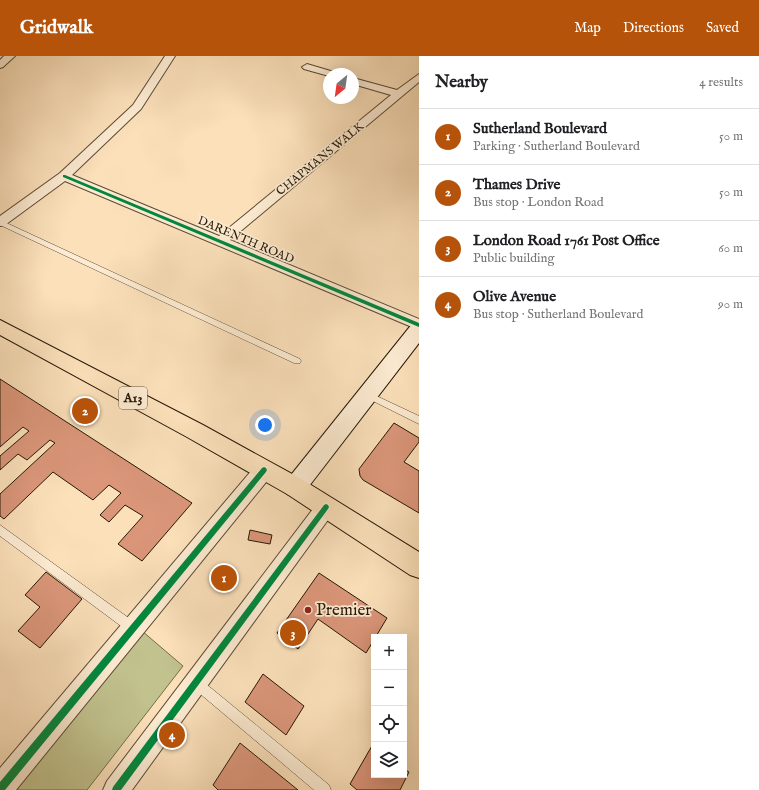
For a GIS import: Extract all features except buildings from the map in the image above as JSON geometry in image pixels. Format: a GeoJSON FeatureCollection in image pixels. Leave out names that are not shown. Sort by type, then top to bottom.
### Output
{"type":"FeatureCollection","features":[{"type":"Feature","properties":{"kind":"main road","name":"A13"},"geometry":{"type":"LineString","coordinates":[[0,327],[295,487],[419,566]]}},
{"type":"Feature","properties":{"kind":"street"},"geometry":{"type":"LineString","coordinates":[[0,65],[10,56]]}},
{"type":"Feature","properties":{"kind":"street"},"geometry":{"type":"LineString","coordinates":[[0,222],[64,176],[137,107],[170,56]]}},
{"type":"Feature","properties":{"kind":"street"},"geometry":{"type":"LineString","coordinates":[[307,67],[323,72]]}},
{"type":"Feature","properties":{"kind":"street","name":"CHAPMANS WALK"},"geometry":{"type":"LineString","coordinates":[[221,241],[419,77]]}},
{"type":"Feature","properties":{"kind":"street"},"geometry":{"type":"LineString","coordinates":[[359,83],[398,94]]}},
{"type":"Feature","properties":{"kind":"street","name":"DARENTH ROAD"},"geometry":{"type":"LineString","coordinates":[[64,176],[419,325]]}},
{"type":"Feature","properties":{"kind":"street"},"geometry":{"type":"LineString","coordinates":[[295,487],[419,329]]}},
{"type":"Feature","properties":{"kind":"street"},"geometry":{"type":"LineString","coordinates":[[0,789],[264,470]]}},
{"type":"Feature","properties":{"kind":"street"},"geometry":{"type":"LineString","coordinates":[[116,790],[326,507]]}},
{"type":"Feature","properties":{"kind":"lane"},"geometry":{"type":"LineString","coordinates":[[0,222],[298,361]]}},
{"type":"Feature","properties":{"kind":"lane"},"geometry":{"type":"LineString","coordinates":[[368,395],[419,420]]}},
{"type":"Feature","properties":{"kind":"lane"},"geometry":{"type":"LineString","coordinates":[[0,530],[133,628]]}},
{"type":"Feature","properties":{"kind":"lane"},"geometry":{"type":"LineString","coordinates":[[196,683],[324,790]]}},
{"type":"Feature","properties":{"kind":"green space"},"geometry":{"type":"Polygon","coordinates":[[[142,631],[183,666],[87,790],[14,790],[142,631]]]}},
{"type":"Feature","properties":{"kind":"cycle path"},"geometry":{"type":"LineString","coordinates":[[64,176],[419,325]]}},
{"type":"Feature","properties":{"kind":"cycle path"},"geometry":{"type":"LineString","coordinates":[[0,789],[264,470]]}},
{"type":"Feature","properties":{"kind":"cycle path"},"geometry":{"type":"LineString","coordinates":[[116,790],[326,507]]}},
{"type":"Feature","properties":{"kind":"place","name":"Thames Drive"},"geometry":{"type":"Point","coordinates":[85,411]}},
{"type":"Feature","properties":{"kind":"place","name":"Sutherland Boulevard"},"geometry":{"type":"Point","coordinates":[224,578]}},
{"type":"Feature","properties":{"kind":"place","name":"Premier"},"geometry":{"type":"Point","coordinates":[308,610]}},
{"type":"Feature","properties":{"kind":"place","name":"London Road 1761 Post Office"},"geometry":{"type":"Point","coordinates":[293,633]}},
{"type":"Feature","properties":{"kind":"place","name":"Olive Avenue"},"geometry":{"type":"Point","coordinates":[172,735]}}]}
